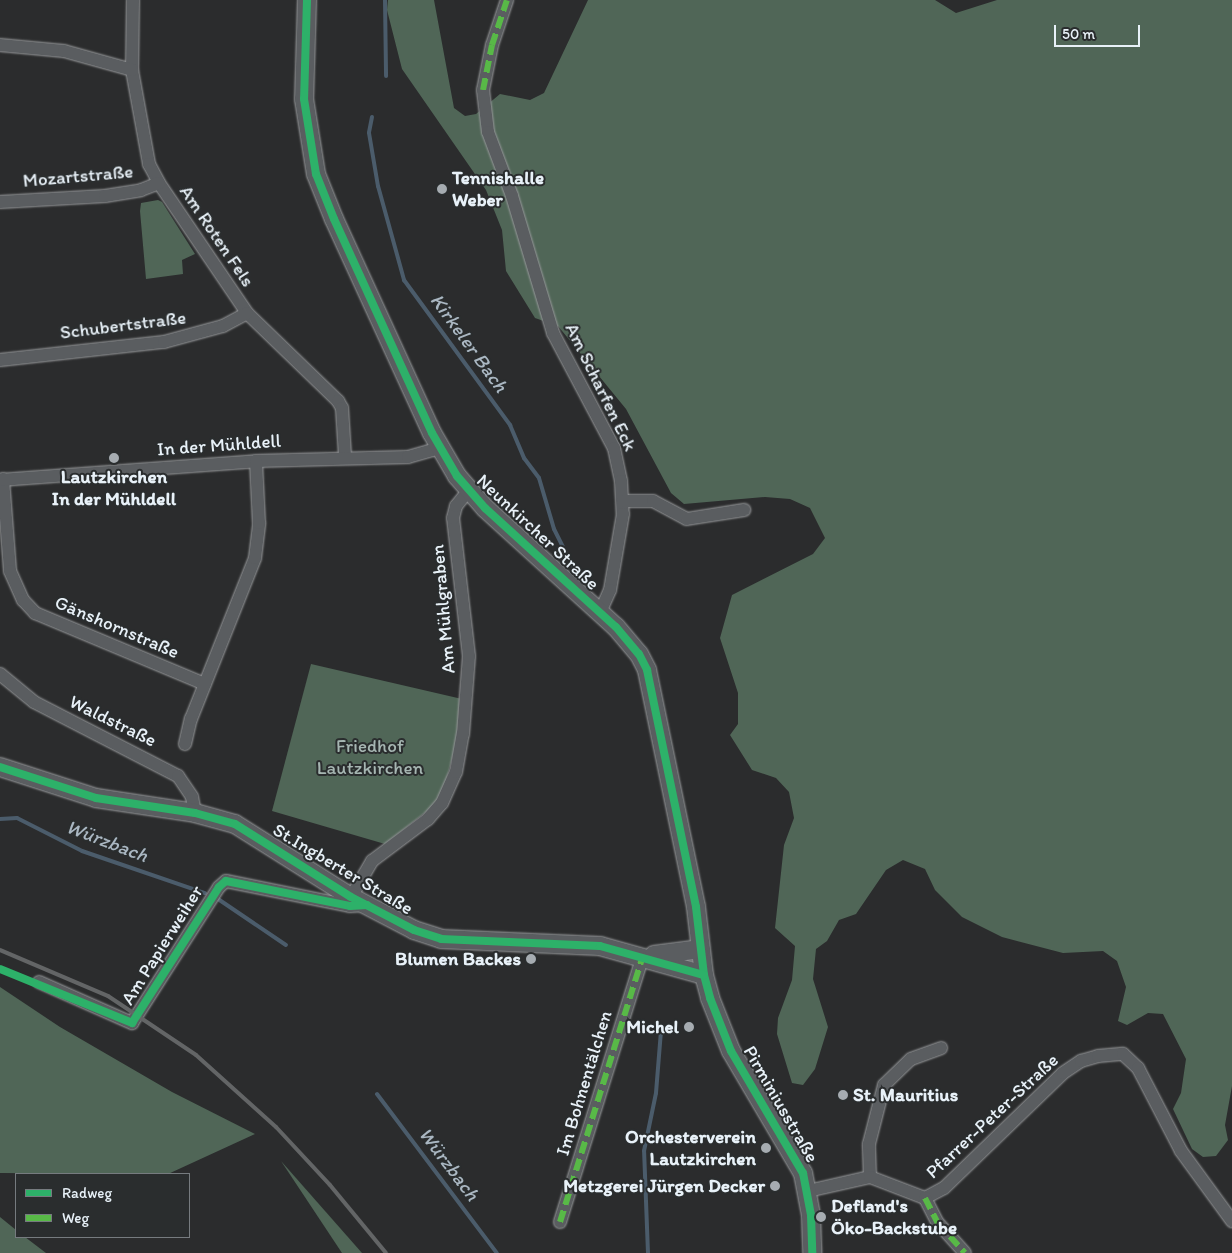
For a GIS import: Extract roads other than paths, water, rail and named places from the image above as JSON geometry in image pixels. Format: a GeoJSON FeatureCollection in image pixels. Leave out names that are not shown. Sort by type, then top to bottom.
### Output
{"type":"FeatureCollection","features":[{"type":"Feature","properties":{"kind":"main road","name":"Neunkircher Straße"},"geometry":{"type":"LineString","coordinates":[[307,0],[304,99],[316,174],[334,220],[440,448],[469,490],[600,612],[630,643],[647,670],[694,898],[704,976]]}},
{"type":"Feature","properties":{"kind":"main road","name":"St.Ingberter Straße"},"geometry":{"type":"LineString","coordinates":[[0,767],[96,798],[195,813],[235,824],[359,901],[441,939],[579,944],[643,956],[704,976]]}},
{"type":"Feature","properties":{"kind":"main road","name":"St.Ingberter Straße"},"geometry":{"type":"LineString","coordinates":[[643,956],[680,954],[701,949]]}},
{"type":"Feature","properties":{"kind":"main road","name":"Pirminiusstraße"},"geometry":{"type":"LineString","coordinates":[[704,976],[725,1039],[795,1154],[808,1191],[812,1253]]}},
{"type":"Feature","properties":{"kind":"street","name":"Am Roten Fels"},"geometry":{"type":"LineString","coordinates":[[134,0],[132,70],[143,143],[159,183],[247,313],[338,401],[342,408],[345,456]]}},
{"type":"Feature","properties":{"kind":"street","name":"Am Scharfen Eck"},"geometry":{"type":"LineString","coordinates":[[507,0],[492,45],[483,90],[488,132],[512,196],[546,314],[560,352],[614,448],[623,501],[610,590],[600,612]]}},
{"type":"Feature","properties":{"kind":"street"},"geometry":{"type":"LineString","coordinates":[[0,45],[64,52],[132,70]]}},
{"type":"Feature","properties":{"kind":"street","name":"Mozartstraße"},"geometry":{"type":"LineString","coordinates":[[0,202],[105,196],[141,190],[159,183]]}},
{"type":"Feature","properties":{"kind":"street","name":"Schubertstraße"},"geometry":{"type":"LineString","coordinates":[[0,360],[164,342],[223,326],[247,313]]}},
{"type":"Feature","properties":{"kind":"street","name":"In der Mühldell"},"geometry":{"type":"LineString","coordinates":[[1,480],[256,461],[345,456],[408,457],[440,448]]}},
{"type":"Feature","properties":{"kind":"street"},"geometry":{"type":"LineString","coordinates":[[185,744],[205,684],[255,558],[259,523],[256,461]]}},
{"type":"Feature","properties":{"kind":"street","name":"Gänshornstraße"},"geometry":{"type":"LineString","coordinates":[[1,480],[10,571],[24,600],[35,613],[205,684]]}},
{"type":"Feature","properties":{"kind":"street","name":"Am Mühlgraben"},"geometry":{"type":"LineString","coordinates":[[359,901],[372,861],[428,819],[442,803],[456,772],[463,734],[469,656],[453,518],[456,506],[469,490]]}},
{"type":"Feature","properties":{"kind":"street"},"geometry":{"type":"LineString","coordinates":[[623,501],[653,501],[687,519],[744,510]]}},
{"type":"Feature","properties":{"kind":"street","name":"Waldstraße"},"geometry":{"type":"LineString","coordinates":[[0,674],[34,702],[178,776],[192,797],[195,813]]}},
{"type":"Feature","properties":{"kind":"street","name":"Am Papierweiher"},"geometry":{"type":"LineString","coordinates":[[39,982],[132,1023],[213,896],[226,882],[350,906],[359,901]]}},
{"type":"Feature","properties":{"kind":"street","name":"Im Bohnentälchen"},"geometry":{"type":"LineString","coordinates":[[560,1222],[643,956]]}},
{"type":"Feature","properties":{"kind":"street"},"geometry":{"type":"LineString","coordinates":[[870,1177],[869,1144],[884,1085],[910,1059],[941,1048]]}},
{"type":"Feature","properties":{"kind":"street","name":"Pfarrer-Peter-Straße"},"geometry":{"type":"LineString","coordinates":[[925,1198],[944,1188],[1063,1073],[1081,1061],[1098,1056],[1123,1054],[1138,1068],[1181,1151],[1232,1221]]}},
{"type":"Feature","properties":{"kind":"street"},"geometry":{"type":"LineString","coordinates":[[808,1191],[870,1177],[890,1182],[925,1198],[938,1223],[965,1253]]}},
{"type":"Feature","properties":{"kind":"waterway","name":"Kirkeler Bach"},"geometry":{"type":"LineString","coordinates":[[385,0],[386,76]]}},
{"type":"Feature","properties":{"kind":"waterway","name":"Kirkeler Bach"},"geometry":{"type":"LineString","coordinates":[[372,117],[369,133],[378,186],[404,280],[510,425],[524,458],[539,478],[554,529],[578,577]]}},
{"type":"Feature","properties":{"kind":"waterway","name":"Würzbach"},"geometry":{"type":"LineString","coordinates":[[0,819],[17,818],[82,851],[205,893]]}},
{"type":"Feature","properties":{"kind":"waterway","name":"Würzbach"},"geometry":{"type":"LineString","coordinates":[[218,899],[286,945]]}},
{"type":"Feature","properties":{"kind":"waterway","name":"Kirkeler Bach"},"geometry":{"type":"LineString","coordinates":[[648,1253],[644,1151],[656,1093],[661,1031]]}},
{"type":"Feature","properties":{"kind":"waterway","name":"Würzbach"},"geometry":{"type":"LineString","coordinates":[[377,1094],[497,1253]]}},
{"type":"Feature","properties":{"kind":"railway"},"geometry":{"type":"LineString","coordinates":[[0,950],[108,996],[196,1055],[276,1127],[330,1185],[386,1253]]}},
{"type":"Feature","properties":{"kind":"place","name":"Tennishalle Weber"},"geometry":{"type":"Point","coordinates":[442,189]}},
{"type":"Feature","properties":{"kind":"place","name":"Lautzkirchen In der Mühldell"},"geometry":{"type":"Point","coordinates":[114,458]}},
{"type":"Feature","properties":{"kind":"place","name":"Blumen Backes"},"geometry":{"type":"Point","coordinates":[531,959]}},
{"type":"Feature","properties":{"kind":"place","name":"Michel"},"geometry":{"type":"Point","coordinates":[689,1027]}},
{"type":"Feature","properties":{"kind":"place","name":"St. Mauritius"},"geometry":{"type":"Point","coordinates":[843,1095]}},
{"type":"Feature","properties":{"kind":"place","name":"Orchesterverein Lautzkirchen"},"geometry":{"type":"Point","coordinates":[766,1148]}},
{"type":"Feature","properties":{"kind":"place","name":"Metzgerei Jürgen Decker"},"geometry":{"type":"Point","coordinates":[775,1186]}},
{"type":"Feature","properties":{"kind":"place","name":"Defland's Öko-Backstube"},"geometry":{"type":"Point","coordinates":[821,1217]}},
{"type":"Feature","properties":{"kind":"park label","name":"Friedhof Lautzkirchen"},"geometry":{"type":"Point","coordinates":[370,757]}}]}
